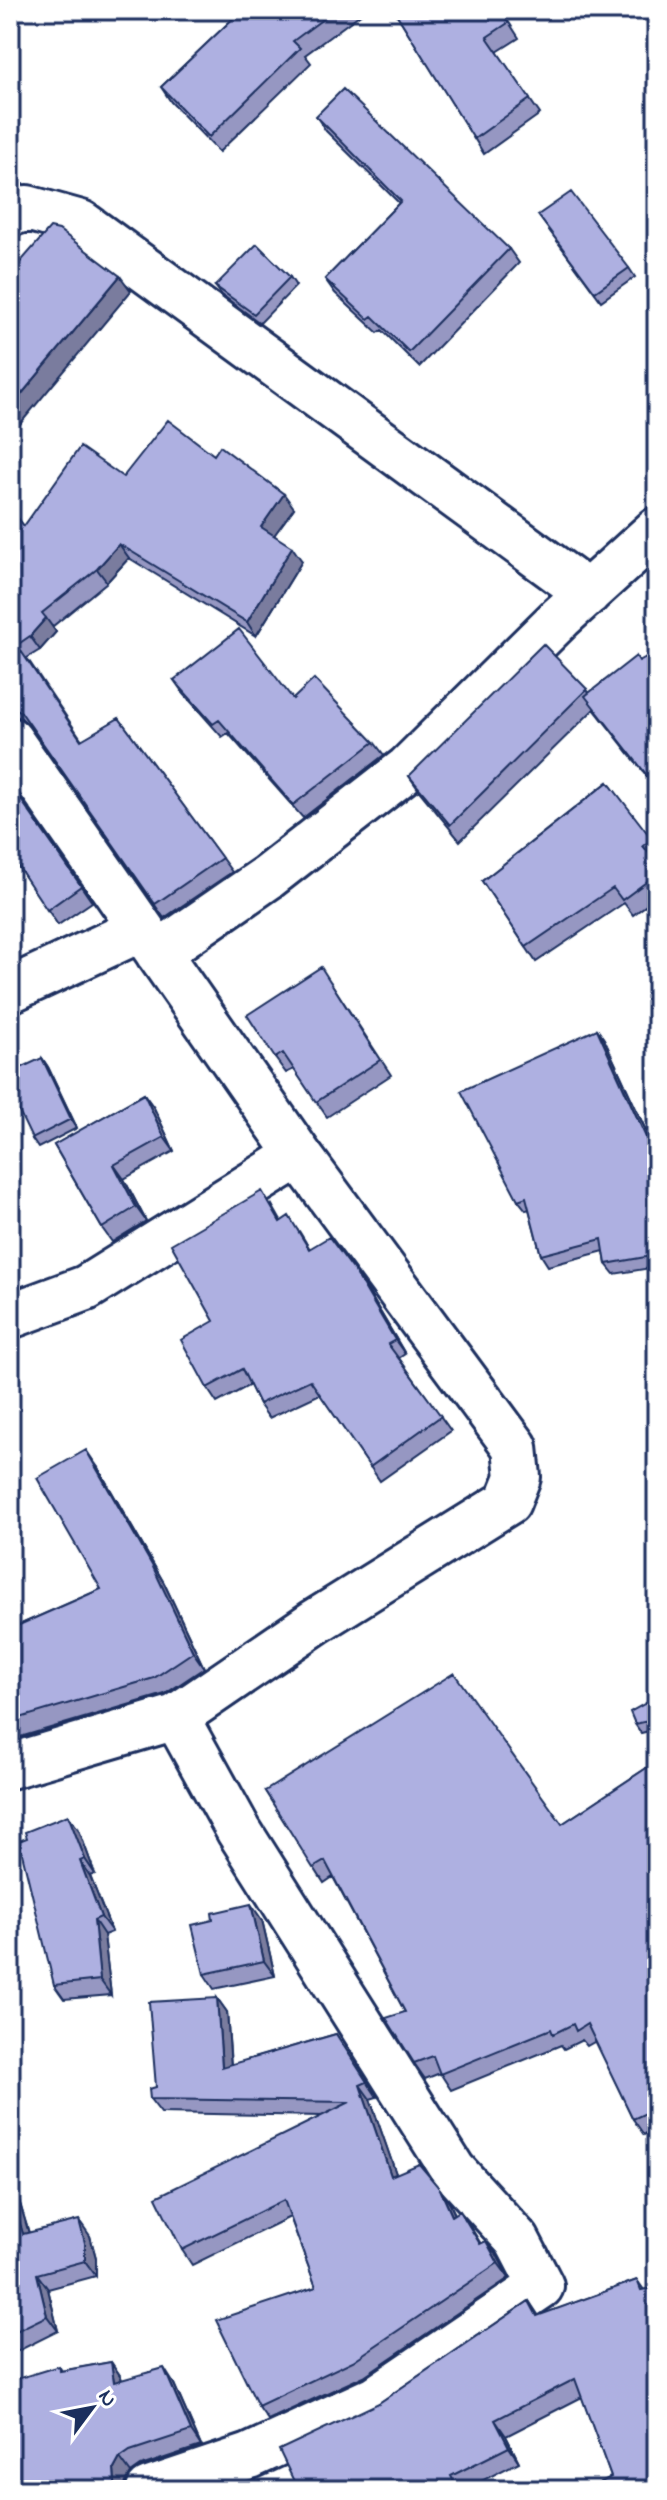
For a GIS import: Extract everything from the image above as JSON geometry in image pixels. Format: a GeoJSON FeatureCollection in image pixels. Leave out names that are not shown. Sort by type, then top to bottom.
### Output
{"type":"FeatureCollection","features":[{"type":"Feature","properties":{"kind":"street"},"geometry":{"type":"LineString","coordinates":[[10,214],[27,208],[81,223],[588,593]]}},
{"type":"Feature","properties":{"kind":"street"},"geometry":{"type":"LineString","coordinates":[[10,990],[150,941],[268,877],[408,768],[657,530]]}},
{"type":"Feature","properties":{"kind":"street"},"geometry":{"type":"LineString","coordinates":[[10,740],[299,1155],[515,1447],[518,1477],[508,1502],[315,1622],[176,1717],[10,1766]]}},
{"type":"Feature","properties":{"kind":"street"},"geometry":{"type":"LineString","coordinates":[[10,1316],[86,1288],[299,1155]]}},
{"type":"Feature","properties":{"kind":"street"},"geometry":{"type":"LineString","coordinates":[[149,2490],[250,2456],[376,2398],[541,2286],[517,2240],[453,2170],[239,1831],[176,1717]]}},
{"type":"Feature","properties":{"kind":"building"},"geometry":{"type":"Polygon","coordinates":[[[242,10],[335,10],[293,41],[300,48],[209,137],[161,87],[242,10]]]}},
{"type":"Feature","properties":{"kind":"building"},"geometry":{"type":"Polygon","coordinates":[[[394,10],[500,10],[508,23],[487,37],[530,99],[474,139],[394,10]]]}},
{"type":"Feature","properties":{"kind":"building"},"geometry":{"type":"Polygon","coordinates":[[[343,89],[509,249],[409,352],[372,316],[368,319],[325,279],[401,201],[316,116],[343,89]]]}},
{"type":"Feature","properties":{"kind":"building"},"geometry":{"type":"Polygon","coordinates":[[[571,192],[629,268],[595,292],[538,215],[571,192]]]}},
{"type":"Feature","properties":{"kind":"building"},"geometry":{"type":"Polygon","coordinates":[[[50,228],[59,230],[120,276],[10,408],[10,285],[13,281],[10,274],[50,228]]]}},
{"type":"Feature","properties":{"kind":"building"},"geometry":{"type":"Polygon","coordinates":[[[257,244],[290,277],[254,314],[215,286],[257,244]]]}},
{"type":"Feature","properties":{"kind":"building"},"geometry":{"type":"Polygon","coordinates":[[[168,420],[214,455],[220,446],[284,494],[261,527],[292,547],[247,622],[119,544],[97,569],[42,613],[46,618],[17,645],[81,740],[119,718],[222,858],[155,904],[21,712],[10,704],[10,508],[24,526],[80,447],[123,477],[168,420]]]}},
{"type":"Feature","properties":{"kind":"building"},"geometry":{"type":"Polygon","coordinates":[[[239,629],[293,699],[314,679],[374,742],[293,805],[219,720],[213,724],[174,680],[239,629]]]}},
{"type":"Feature","properties":{"kind":"building"},"geometry":{"type":"Polygon","coordinates":[[[543,644],[587,689],[450,825],[409,776],[543,644]]]}},
{"type":"Feature","properties":{"kind":"building"},"geometry":{"type":"Polygon","coordinates":[[[657,651],[657,773],[650,779],[585,696],[636,656],[639,661],[657,651]]]}},
{"type":"Feature","properties":{"kind":"building"},"geometry":{"type":"Polygon","coordinates":[[[608,782],[652,839],[643,846],[657,863],[657,874],[622,900],[613,888],[526,947],[482,881],[608,782]]]}},
{"type":"Feature","properties":{"kind":"building"},"geometry":{"type":"Polygon","coordinates":[[[12,787],[81,886],[47,910],[10,854],[12,787]]]}},
{"type":"Feature","properties":{"kind":"building"},"geometry":{"type":"Polygon","coordinates":[[[321,967],[380,1060],[316,1102],[283,1053],[275,1058],[247,1015],[321,967]]]}},
{"type":"Feature","properties":{"kind":"building"},"geometry":{"type":"Polygon","coordinates":[[[597,1029],[653,1153],[657,1152],[657,1255],[606,1264],[602,1239],[541,1255],[526,1197],[518,1200],[461,1091],[597,1029]]]}},
{"type":"Feature","properties":{"kind":"building"},"geometry":{"type":"Polygon","coordinates":[[[42,1058],[71,1119],[32,1139],[10,1093],[10,1073],[42,1058]]]}},
{"type":"Feature","properties":{"kind":"building"},"geometry":{"type":"Polygon","coordinates":[[[144,1094],[164,1137],[114,1165],[136,1207],[102,1228],[54,1145],[144,1094]]]}},
{"type":"Feature","properties":{"kind":"building"},"geometry":{"type":"Polygon","coordinates":[[[262,1191],[280,1222],[289,1216],[309,1249],[329,1237],[355,1272],[395,1340],[388,1344],[441,1416],[370,1467],[310,1380],[259,1404],[242,1369],[207,1388],[181,1340],[214,1321],[171,1244],[262,1191]]]}},
{"type":"Feature","properties":{"kind":"building"},"geometry":{"type":"Polygon","coordinates":[[[86,1450],[153,1567],[193,1652],[154,1678],[10,1721],[10,1629],[101,1589],[37,1478],[86,1450]]]}},
{"type":"Feature","properties":{"kind":"building"},"geometry":{"type":"Polygon","coordinates":[[[454,1673],[562,1824],[657,1761],[657,1854],[648,1859],[657,1879],[657,2108],[633,2119],[587,2024],[576,2031],[573,2024],[553,2034],[551,2029],[440,2074],[433,2056],[414,2063],[386,2018],[405,2012],[325,1861],[313,1868],[265,1791],[454,1673]]]}},
{"type":"Feature","properties":{"kind":"building"},"geometry":{"type":"Polygon","coordinates":[[[657,1697],[657,1719],[635,1724],[630,1712],[657,1697]]]}},
{"type":"Feature","properties":{"kind":"building"},"geometry":{"type":"Polygon","coordinates":[[[68,1815],[85,1859],[80,1861],[101,1917],[94,1920],[100,1980],[54,1985],[19,1841],[27,1838],[25,1832],[68,1815]]]}},
{"type":"Feature","properties":{"kind":"building"},"geometry":{"type":"Polygon","coordinates":[[[251,1904],[264,1961],[204,1974],[192,1925],[213,1920],[212,1913],[251,1904]]]}},
{"type":"Feature","properties":{"kind":"building"},"geometry":{"type":"Polygon","coordinates":[[[217,1998],[222,2067],[336,2034],[367,2082],[360,2085],[391,2176],[419,2164],[440,2189],[452,2216],[460,2211],[480,2244],[486,2241],[498,2263],[353,2361],[258,2406],[216,2320],[316,2287],[284,2200],[182,2250],[156,2197],[350,2102],[150,2099],[149,2089],[156,2087],[149,2002],[217,1998]]]}},
{"type":"Feature","properties":{"kind":"building"},"geometry":{"type":"Polygon","coordinates":[[[10,2191],[23,2234],[79,2220],[85,2243],[85,2261],[37,2274],[47,2316],[10,2334],[10,2191]]]}},
{"type":"Feature","properties":{"kind":"building"},"geometry":{"type":"Polygon","coordinates":[[[637,2280],[641,2290],[657,2287],[657,2490],[586,2490],[611,2477],[575,2379],[495,2420],[509,2447],[451,2476],[458,2490],[298,2490],[279,2450],[379,2403],[529,2301],[537,2316],[637,2280]]]}},
{"type":"Feature","properties":{"kind":"building"},"geometry":{"type":"Polygon","coordinates":[[[111,2362],[114,2382],[164,2368],[191,2431],[130,2451],[120,2458],[114,2469],[115,2483],[120,2490],[10,2490],[10,2381],[59,2366],[60,2371],[111,2362]]]}},
{"type":"Feature","properties":{"kind":"building"},"geometry":{"type":"Polygon","coordinates":[[[195,2482],[199,2490],[171,2490],[195,2482]]]}}]}
